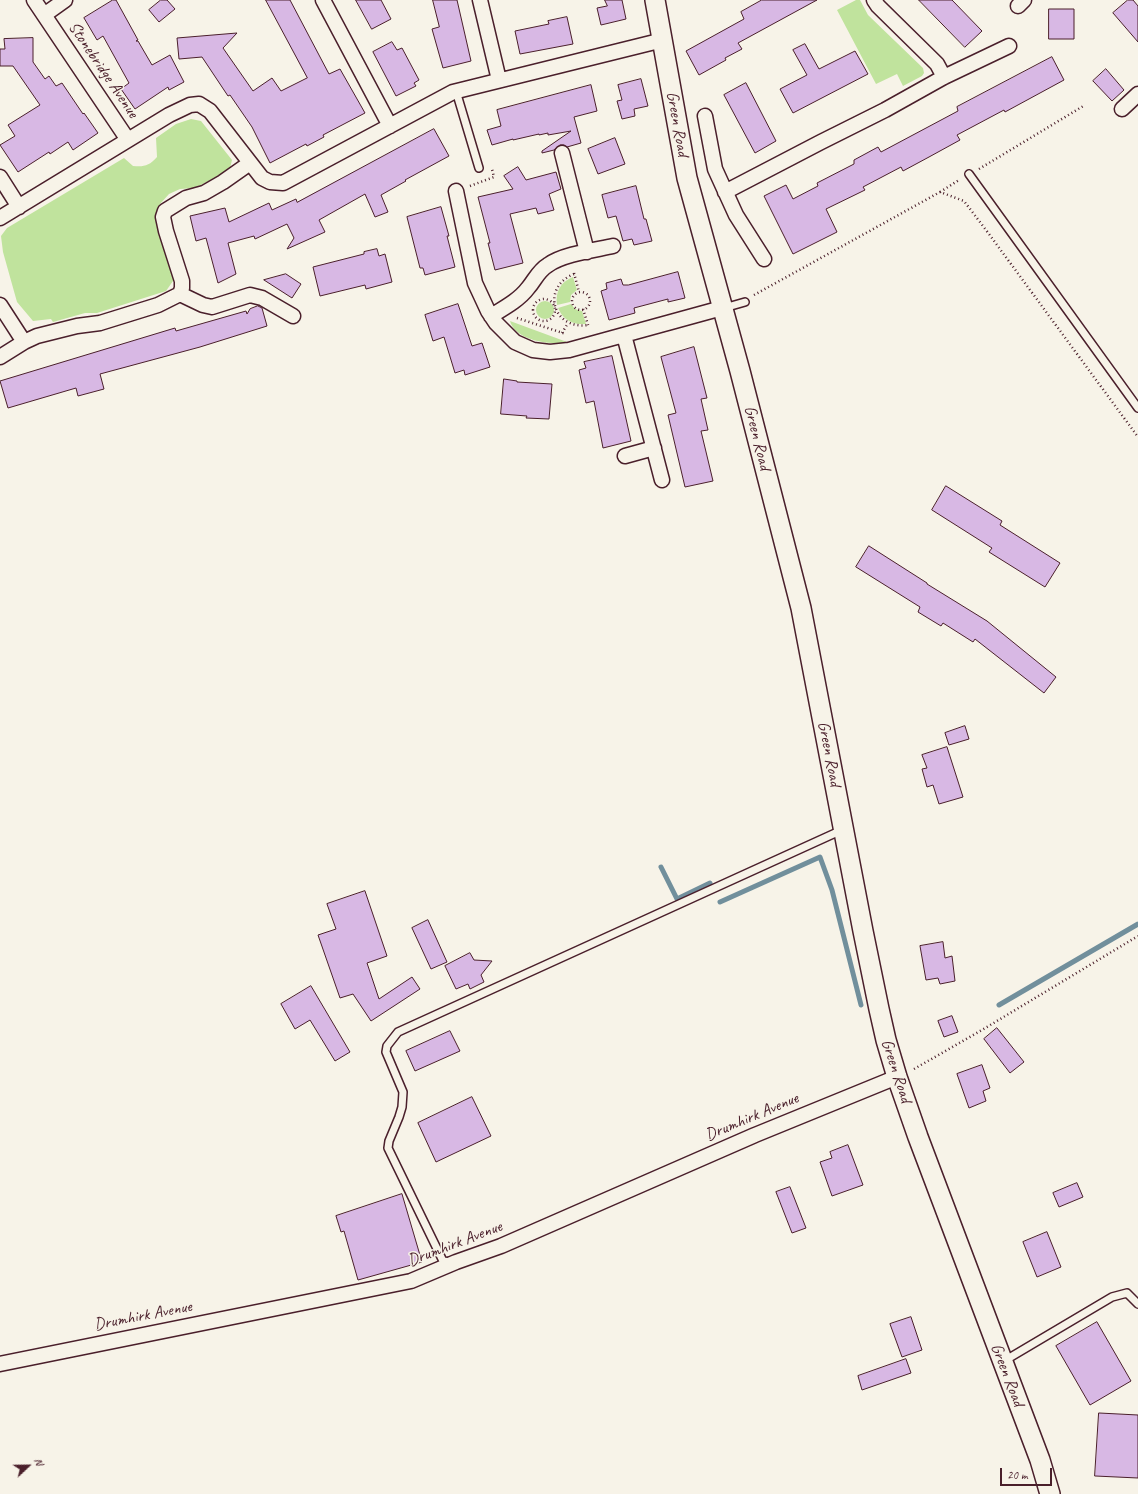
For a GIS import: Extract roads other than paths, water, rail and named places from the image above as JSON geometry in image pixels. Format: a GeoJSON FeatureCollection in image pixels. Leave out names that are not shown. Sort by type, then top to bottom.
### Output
{"type":"FeatureCollection","features":[{"type":"Feature","properties":{"kind":"street","name":"Stonebridge Avenue"},"geometry":{"type":"LineString","coordinates":[[34,0],[128,140]]}},
{"type":"Feature","properties":{"kind":"street"},"geometry":{"type":"LineString","coordinates":[[44,15],[65,0]]}},
{"type":"Feature","properties":{"kind":"street"},"geometry":{"type":"LineString","coordinates":[[323,0],[390,126]]}},
{"type":"Feature","properties":{"kind":"street"},"geometry":{"type":"LineString","coordinates":[[480,0],[499,80]]}},
{"type":"Feature","properties":{"kind":"street","name":"Green Road"},"geometry":{"type":"LineString","coordinates":[[655,0],[687,178],[740,371],[801,608],[878,1009],[897,1077],[1002,1362],[1040,1460],[1050,1494]]}},
{"type":"Feature","properties":{"kind":"street"},"geometry":{"type":"LineString","coordinates":[[874,0],[878,6],[937,64],[944,78]]}},
{"type":"Feature","properties":{"kind":"street"},"geometry":{"type":"LineString","coordinates":[[0,218],[169,115],[190,105],[199,104],[210,111],[262,178],[270,182],[283,183],[456,92],[663,40]]}},
{"type":"Feature","properties":{"kind":"street"},"geometry":{"type":"LineString","coordinates":[[725,192],[944,78],[1009,46]]}},
{"type":"Feature","properties":{"kind":"street"},"geometry":{"type":"LineString","coordinates":[[1122,109],[1138,94]]}},
{"type":"Feature","properties":{"kind":"street"},"geometry":{"type":"LineString","coordinates":[[705,116],[715,169],[736,215],[764,259]]}},
{"type":"Feature","properties":{"kind":"street"},"geometry":{"type":"LineString","coordinates":[[562,153],[587,252]]}},
{"type":"Feature","properties":{"kind":"street"},"geometry":{"type":"LineString","coordinates":[[0,357],[37,336],[100,323],[158,305],[180,294],[182,281],[166,231],[163,218],[165,211],[186,198],[217,186],[250,163]]}},
{"type":"Feature","properties":{"kind":"street"},"geometry":{"type":"LineString","coordinates":[[0,177],[19,207]]}},
{"type":"Feature","properties":{"kind":"street"},"geometry":{"type":"LineString","coordinates":[[456,191],[475,283],[496,323],[515,342],[533,350],[550,352],[569,350],[722,308]]}},
{"type":"Feature","properties":{"kind":"street"},"geometry":{"type":"LineString","coordinates":[[491,316],[520,297],[537,274],[558,259],[613,246]]}},
{"type":"Feature","properties":{"kind":"street"},"geometry":{"type":"LineString","coordinates":[[180,294],[203,305],[212,307],[250,295],[262,298],[293,316]]}},
{"type":"Feature","properties":{"kind":"street"},"geometry":{"type":"LineString","coordinates":[[0,305],[24,342]]}},
{"type":"Feature","properties":{"kind":"street"},"geometry":{"type":"LineString","coordinates":[[624,335],[662,480]]}},
{"type":"Feature","properties":{"kind":"street"},"geometry":{"type":"LineString","coordinates":[[625,456],[654,448]]}},
{"type":"Feature","properties":{"kind":"street","name":"Drumhirk Avenue"},"geometry":{"type":"LineString","coordinates":[[0,1364],[411,1281],[456,1262],[501,1246],[755,1135],[897,1077]]}},
{"type":"Feature","properties":{"kind":"lane"},"geometry":{"type":"LineString","coordinates":[[456,92],[479,168]]}},
{"type":"Feature","properties":{"kind":"lane"},"geometry":{"type":"LineString","coordinates":[[970,174],[1138,408]]}},
{"type":"Feature","properties":{"kind":"lane"},"geometry":{"type":"LineString","coordinates":[[722,308],[745,302]]}},
{"type":"Feature","properties":{"kind":"lane"},"geometry":{"type":"LineString","coordinates":[[456,1262],[443,1261],[388,1148],[389,1141],[399,1117],[403,1092],[386,1052],[387,1046],[398,1032],[844,829]]}},
{"type":"Feature","properties":{"kind":"lane"},"geometry":{"type":"LineString","coordinates":[[1002,1362],[1112,1297],[1127,1293],[1138,1304]]}},
{"type":"Feature","properties":{"kind":"waterway"},"geometry":{"type":"LineString","coordinates":[[720,902],[820,857],[832,890],[861,1005]]}},
{"type":"Feature","properties":{"kind":"waterway"},"geometry":{"type":"LineString","coordinates":[[661,867],[677,899],[710,883]]}},
{"type":"Feature","properties":{"kind":"waterway"},"geometry":{"type":"LineString","coordinates":[[999,1005],[1138,924]]}}]}
